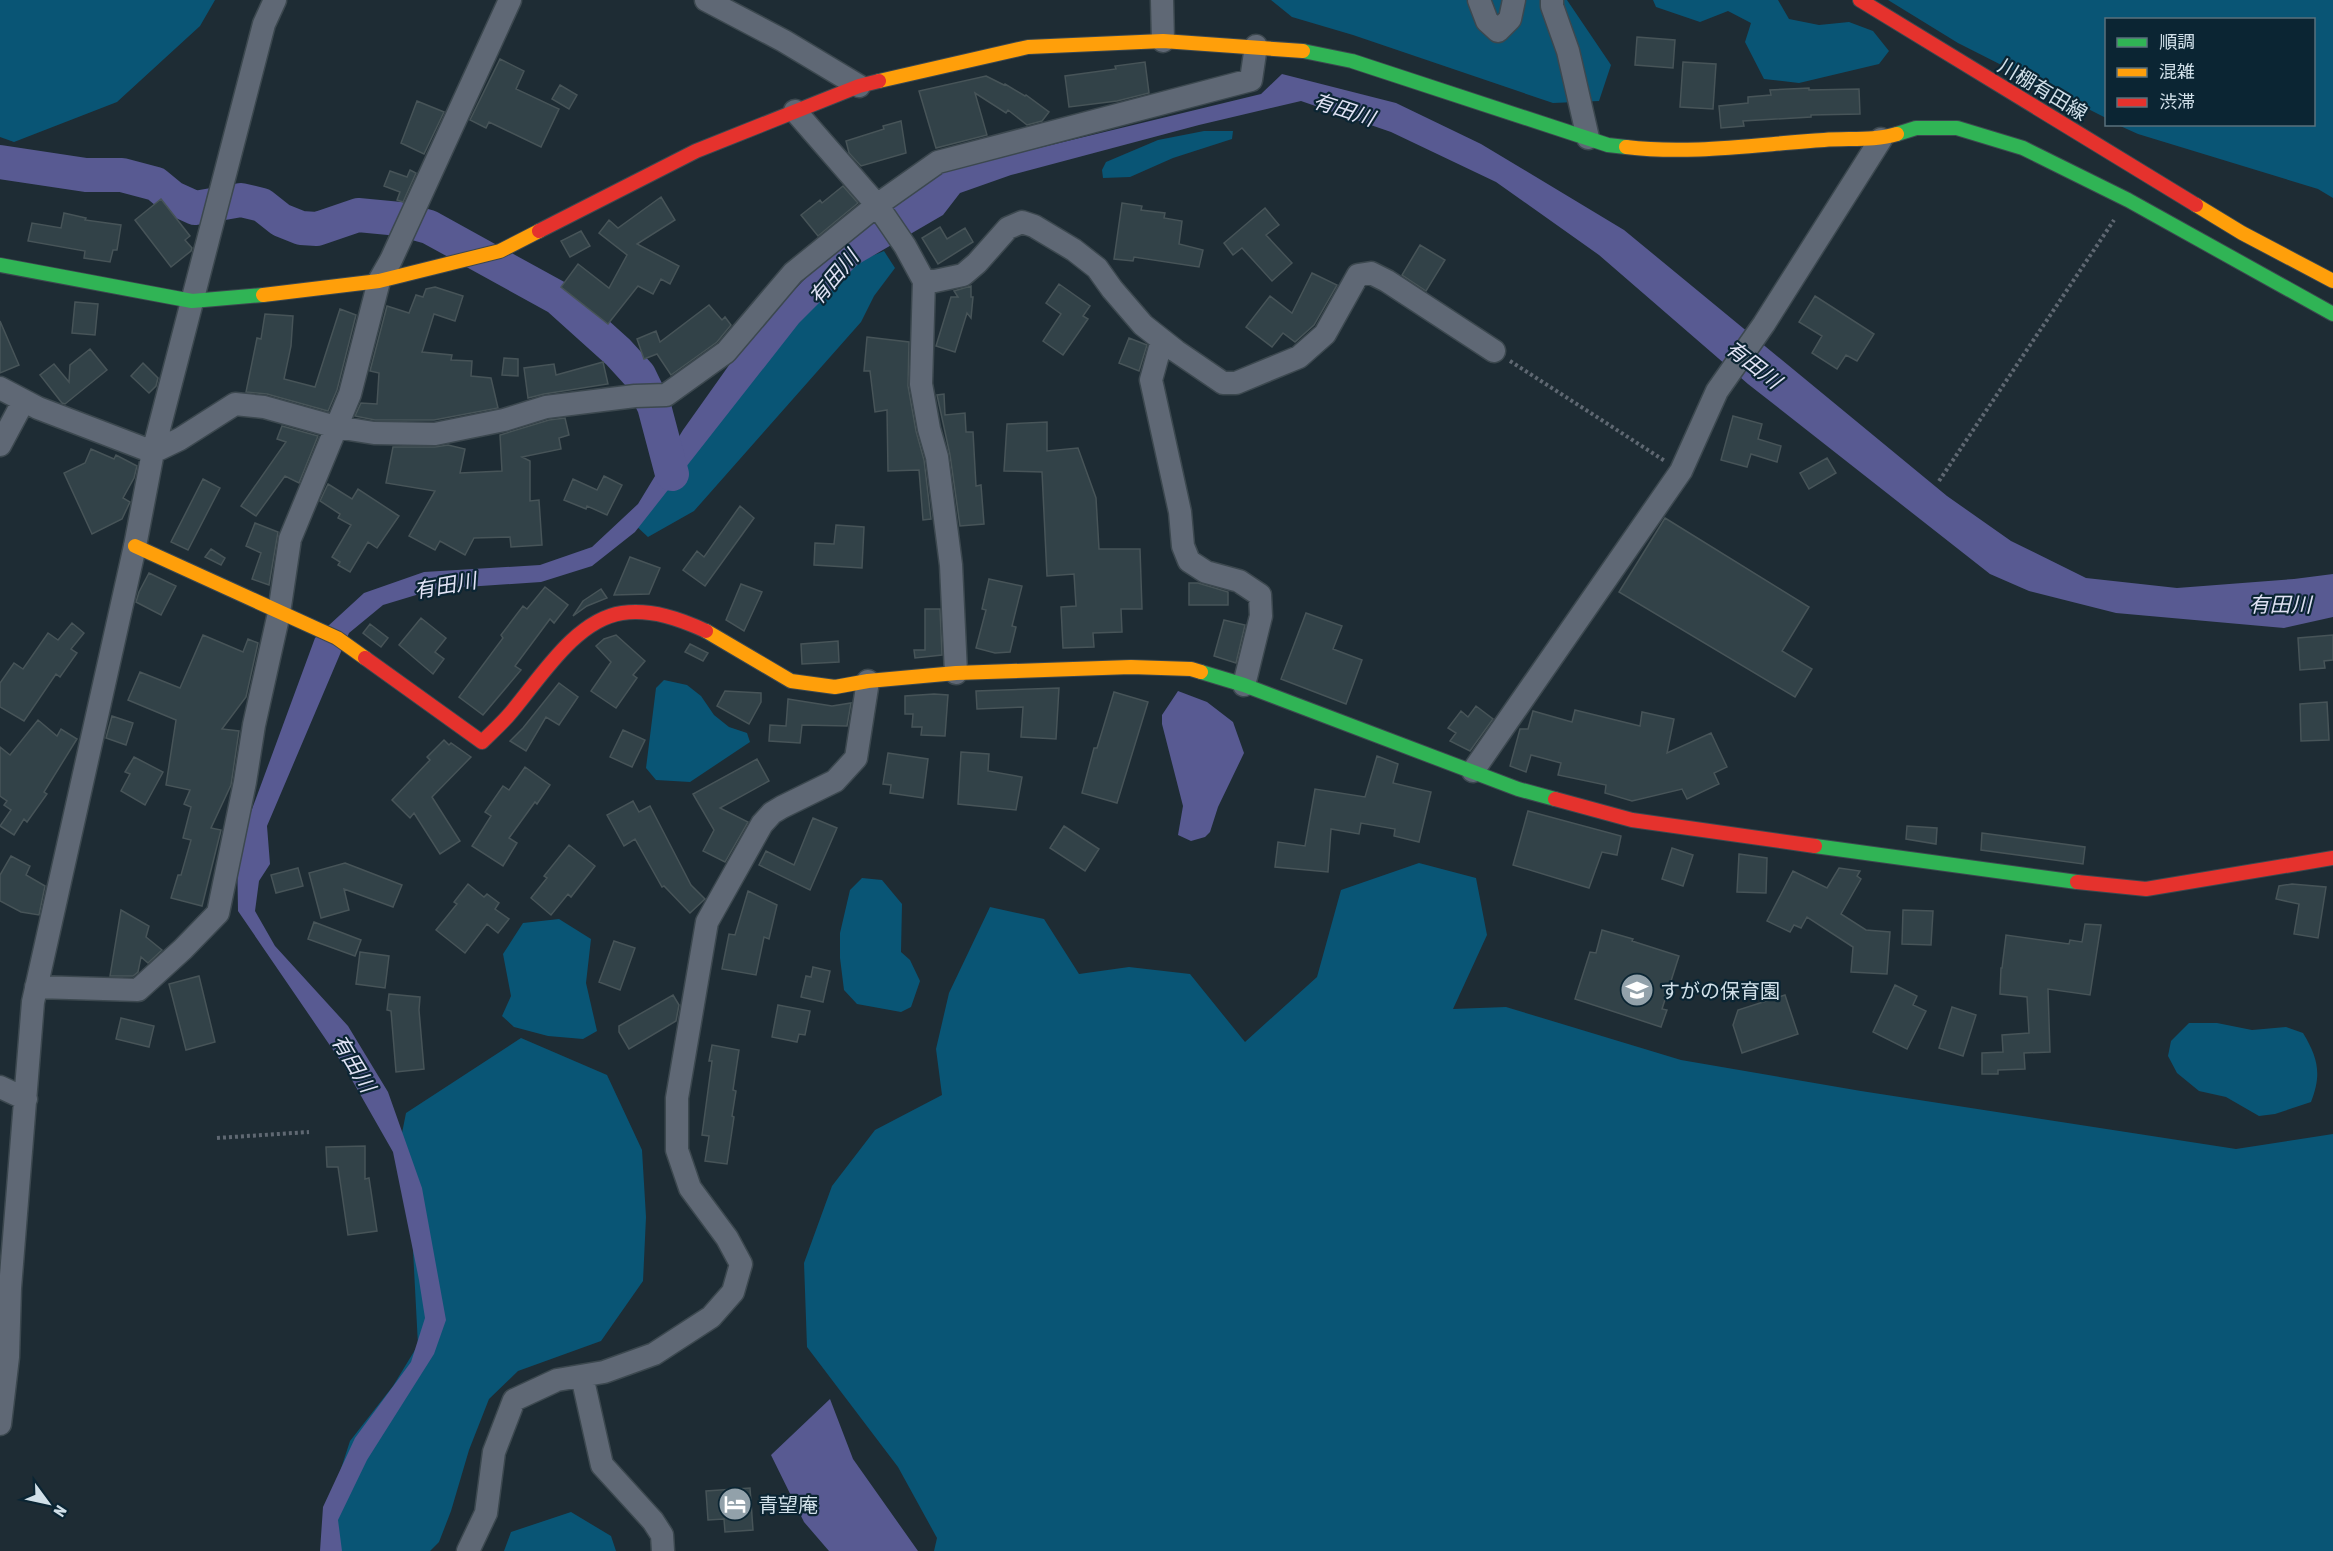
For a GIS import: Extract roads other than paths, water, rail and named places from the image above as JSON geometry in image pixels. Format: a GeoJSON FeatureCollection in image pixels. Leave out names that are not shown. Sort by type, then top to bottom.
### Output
{"type":"FeatureCollection","features":[{"type":"Feature","properties":{"kind":"street"},"geometry":{"type":"LineString","coordinates":[[0,1424],[8,1357],[10,1288],[33,1002],[135,546],[153,452],[264,24],[275,0]]}},
{"type":"Feature","properties":{"kind":"street"},"geometry":{"type":"LineString","coordinates":[[36,987],[138,990],[218,913],[245,782],[254,725],[279,613],[290,539],[350,394],[379,281],[411,217],[510,0]]}},
{"type":"Feature","properties":{"kind":"street"},"geometry":{"type":"LineString","coordinates":[[706,0],[784,41],[859,86]]}},
{"type":"Feature","properties":{"kind":"street"},"geometry":{"type":"LineString","coordinates":[[1162,0],[1162,41]]}},
{"type":"Feature","properties":{"kind":"street"},"geometry":{"type":"LineString","coordinates":[[1479,0],[1487,21],[1498,31],[1509,19],[1514,0]]}},
{"type":"Feature","properties":{"kind":"street"},"geometry":{"type":"LineString","coordinates":[[1552,0],[1568,51],[1588,138]]}},
{"type":"Feature","properties":{"kind":"street","name":"川棚有田線"},"geometry":{"type":"LineString","coordinates":[[1860,0],[2242,233],[2333,281]]}},
{"type":"Feature","properties":{"kind":"street"},"geometry":{"type":"LineString","coordinates":[[0,265],[192,301],[242,298],[379,281],[500,251],[696,151],[859,86],[1028,47],[1162,41],[1256,46],[1319,53],[1352,61],[1608,145],[1659,151],[1846,138],[1881,139],[1916,128],[1957,128],[2023,148],[2128,200],[2333,314]]}},
{"type":"Feature","properties":{"kind":"street"},"geometry":{"type":"LineString","coordinates":[[0,388],[23,402],[153,452],[180,439],[235,404],[264,406],[336,427],[374,433],[435,434],[504,420],[546,407],[635,396],[666,395],[726,352],[793,273],[877,205],[938,162],[1251,80],[1256,46]]}},
{"type":"Feature","properties":{"kind":"street"},"geometry":{"type":"LineString","coordinates":[[795,111],[877,205],[905,246],[924,281],[921,384],[937,458],[951,565],[956,673]]}},
{"type":"Feature","properties":{"kind":"street"},"geometry":{"type":"LineString","coordinates":[[1473,771],[1681,471],[1717,391],[1764,324],[1881,139]]}},
{"type":"Feature","properties":{"kind":"street"},"geometry":{"type":"LineString","coordinates":[[924,281],[963,275],[977,263],[1008,228],[1022,222],[1051,236],[1097,268],[1112,290],[1143,325],[1223,383],[1236,383],[1299,357],[1325,334],[1358,275],[1371,273],[1387,281],[1494,351]]}},
{"type":"Feature","properties":{"kind":"street"},"geometry":{"type":"LineString","coordinates":[[1162,340],[1151,380],[1180,512],[1183,546],[1189,561],[1206,572],[1239,581],[1260,595],[1261,616],[1244,685]]}},
{"type":"Feature","properties":{"kind":"street"},"geometry":{"type":"LineString","coordinates":[[0,445],[23,402]]}},
{"type":"Feature","properties":{"kind":"street"},"geometry":{"type":"LineString","coordinates":[[135,546],[337,638],[482,742],[508,716],[570,643],[594,623],[621,613],[652,613],[682,620],[713,634],[791,681],[835,687],[868,681],[956,673],[1165,667],[1191,669],[1244,685],[1518,789],[1632,820],[2097,885],[2146,889],[2333,858]]}},
{"type":"Feature","properties":{"kind":"street"},"geometry":{"type":"LineString","coordinates":[[468,1551],[486,1513],[494,1452],[514,1400],[557,1380],[604,1372],[654,1354],[711,1317],[733,1292],[741,1264],[727,1238],[690,1188],[677,1150],[677,1098],[707,922],[767,818],[782,807],[835,781],[856,758],[868,681]]}},
{"type":"Feature","properties":{"kind":"street"},"geometry":{"type":"LineString","coordinates":[[0,1087],[26,1099]]}},
{"type":"Feature","properties":{"kind":"street"},"geometry":{"type":"LineString","coordinates":[[582,1376],[602,1465],[653,1521],[662,1535],[663,1551]]}},
{"type":"Feature","properties":{"kind":"water","name":"有田川"},"geometry":{"type":"Polygon","coordinates":[[[1282,74],[1396,103],[1481,144],[1624,230],[1947,496],[2011,541],[2086,578],[2177,588],[2333,574],[2333,617],[2284,628],[2116,613],[2029,591],[1990,574],[1748,384],[1599,255],[1496,182],[1391,132],[1301,101],[1199,125],[1011,175],[960,193],[943,215],[857,265],[799,323],[635,532],[592,566],[541,582],[436,589],[383,605],[349,633],[267,826],[270,864],[259,881],[255,911],[275,946],[348,1026],[388,1092],[422,1188],[446,1320],[434,1354],[367,1460],[338,1520],[342,1551],[320,1551],[323,1507],[355,1438],[411,1362],[425,1318],[393,1152],[344,1066],[238,911],[237,850],[315,638],[364,593],[424,572],[540,565],[592,547],[638,504],[683,430],[749,337],[850,232],[928,175],[1261,94],[1282,74]]]}},
{"type":"Feature","properties":{"kind":"water"},"geometry":{"type":"Polygon","coordinates":[[[1178,691],[1207,702],[1233,722],[1244,753],[1218,807],[1210,832],[1205,837],[1191,841],[1178,835],[1183,806],[1162,724],[1162,715],[1178,691]]]}},
{"type":"Feature","properties":{"kind":"water"},"geometry":{"type":"Polygon","coordinates":[[[830,1399],[853,1459],[918,1551],[829,1551],[804,1522],[771,1455],[830,1399]]]}},
{"type":"Feature","properties":{"kind":"waterway"},"geometry":{"type":"LineString","coordinates":[[0,162],[86,175],[122,175],[156,184],[173,198],[195,208],[241,200],[262,205],[281,220],[301,228],[317,229],[358,215],[400,219],[429,227],[558,298],[618,352],[639,375],[654,406],[672,474]]}},
{"type":"Feature","properties":{"kind":"place","name":"すがの保育園"},"geometry":{"type":"Point","coordinates":[1637,990]}},
{"type":"Feature","properties":{"kind":"place","name":"青望庵"},"geometry":{"type":"Point","coordinates":[735,1504]}}]}
